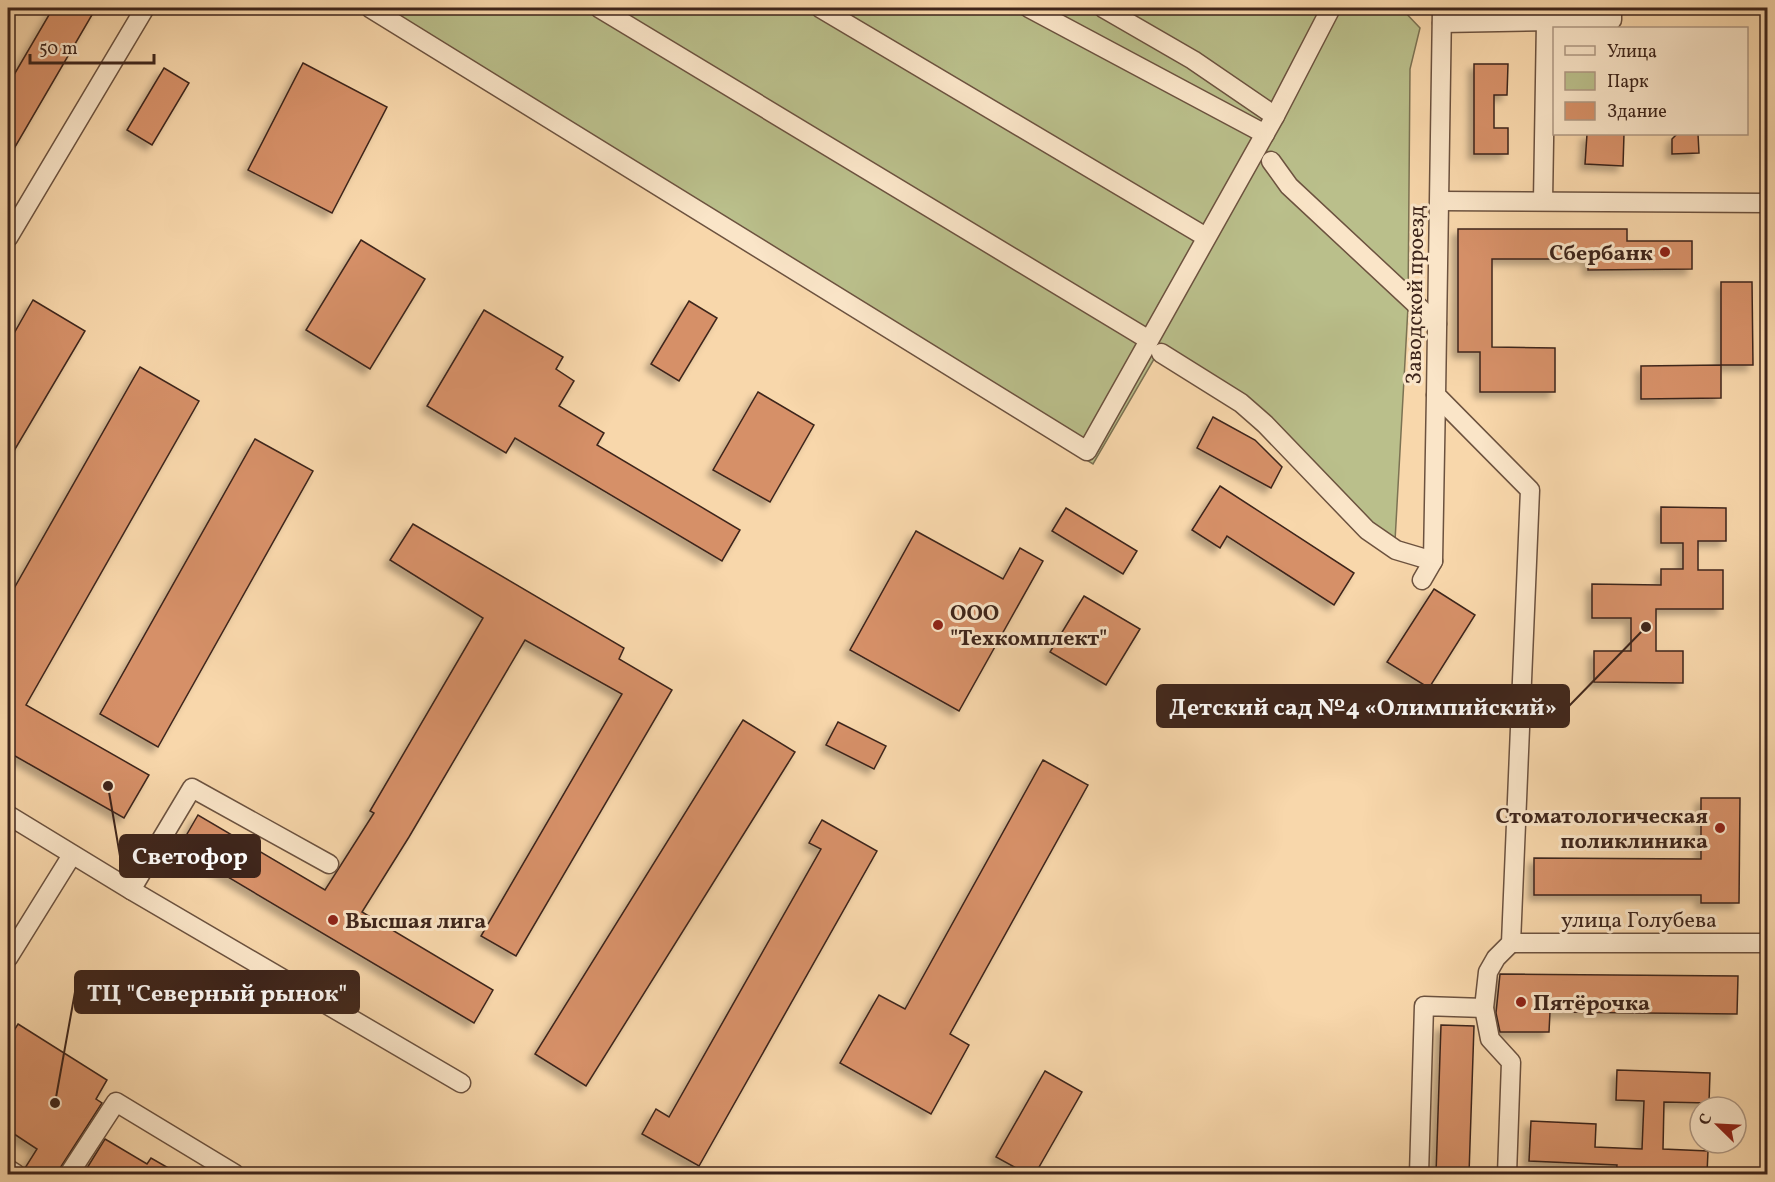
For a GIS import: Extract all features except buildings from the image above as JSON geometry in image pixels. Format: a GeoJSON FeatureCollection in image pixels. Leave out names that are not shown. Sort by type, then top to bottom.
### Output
{"type":"FeatureCollection","features":[{"type":"Feature","properties":{"kind":"street"},"geometry":{"type":"LineString","coordinates":[[8,238],[145,8]]}},
{"type":"Feature","properties":{"kind":"street"},"geometry":{"type":"LineString","coordinates":[[370,8],[1087,451],[1275,116],[1331,8]]}},
{"type":"Feature","properties":{"kind":"street"},"geometry":{"type":"LineString","coordinates":[[599,8],[1149,340]]}},
{"type":"Feature","properties":{"kind":"street"},"geometry":{"type":"LineString","coordinates":[[820,8],[1206,237]]}},
{"type":"Feature","properties":{"kind":"street"},"geometry":{"type":"LineString","coordinates":[[1029,8],[1265,134]]}},
{"type":"Feature","properties":{"kind":"street"},"geometry":{"type":"LineString","coordinates":[[1103,8],[1193,60],[1275,116]]}},
{"type":"Feature","properties":{"kind":"street"},"geometry":{"type":"LineString","coordinates":[[1442,15],[1546,21],[1612,20],[1612,8]]}},
{"type":"Feature","properties":{"kind":"street","name":"Заводской проезд"},"geometry":{"type":"LineString","coordinates":[[1442,15],[1436,395],[1530,490],[1511,943]]}},
{"type":"Feature","properties":{"kind":"street"},"geometry":{"type":"LineString","coordinates":[[1543,201],[1546,21]]}},
{"type":"Feature","properties":{"kind":"street"},"geometry":{"type":"LineString","coordinates":[[1271,161],[1289,186],[1437,324]]}},
{"type":"Feature","properties":{"kind":"street"},"geometry":{"type":"LineString","coordinates":[[1440,201],[1767,203]]}},
{"type":"Feature","properties":{"kind":"street"},"geometry":{"type":"LineString","coordinates":[[1161,353],[1241,403],[1265,424],[1367,530],[1396,550],[1433,561]]}},
{"type":"Feature","properties":{"kind":"street"},"geometry":{"type":"LineString","coordinates":[[1422,580],[1433,561],[1436,395]]}},
{"type":"Feature","properties":{"kind":"street"},"geometry":{"type":"LineString","coordinates":[[131,890],[192,788],[329,864]]}},
{"type":"Feature","properties":{"kind":"street"},"geometry":{"type":"LineString","coordinates":[[8,815],[131,890],[461,1083]]}},
{"type":"Feature","properties":{"kind":"street"},"geometry":{"type":"LineString","coordinates":[[8,958],[72,855]]}},
{"type":"Feature","properties":{"kind":"street"},"geometry":{"type":"LineString","coordinates":[[1507,1174],[1511,1062],[1490,1039],[1484,1008],[1488,972],[1496,958],[1511,943]]}},
{"type":"Feature","properties":{"kind":"street","name":"улица Голубева"},"geometry":{"type":"LineString","coordinates":[[1511,943],[1767,943]]}},
{"type":"Feature","properties":{"kind":"street"},"geometry":{"type":"LineString","coordinates":[[1419,1174],[1424,1006],[1484,1008]]}},
{"type":"Feature","properties":{"kind":"street"},"geometry":{"type":"LineString","coordinates":[[69,1174],[116,1102],[236,1174]]}},
{"type":"Feature","properties":{"kind":"street"},"geometry":{"type":"LineString","coordinates":[[8,1169],[16,1174]]}},
{"type":"Feature","properties":{"kind":"green space"},"geometry":{"type":"Polygon","coordinates":[[[355,8],[1401,8],[1420,28],[1410,69],[1408,307],[1395,541],[1334,503],[1228,402],[1154,359],[1093,464],[355,8]]]}},
{"type":"Feature","properties":{"kind":"place","name":"Сбербанк"},"geometry":{"type":"Point","coordinates":[1665,252]}},
{"type":"Feature","properties":{"kind":"place","name":"ООО \"Техкомплект\""},"geometry":{"type":"Point","coordinates":[938,625]}},
{"type":"Feature","properties":{"kind":"place","name":"Детский сад №4 «Олимпийский»"},"geometry":{"type":"Point","coordinates":[1646,627]}},
{"type":"Feature","properties":{"kind":"place","name":"Светофор"},"geometry":{"type":"Point","coordinates":[108,786]}},
{"type":"Feature","properties":{"kind":"place","name":"Стоматологическая поликлиника"},"geometry":{"type":"Point","coordinates":[1720,828]}},
{"type":"Feature","properties":{"kind":"place","name":"Высшая лига"},"geometry":{"type":"Point","coordinates":[333,920]}},
{"type":"Feature","properties":{"kind":"place","name":"Пятёрочка"},"geometry":{"type":"Point","coordinates":[1521,1002]}},
{"type":"Feature","properties":{"kind":"place","name":"ТЦ \"Северный рынок\""},"geometry":{"type":"Point","coordinates":[55,1103]}}]}
